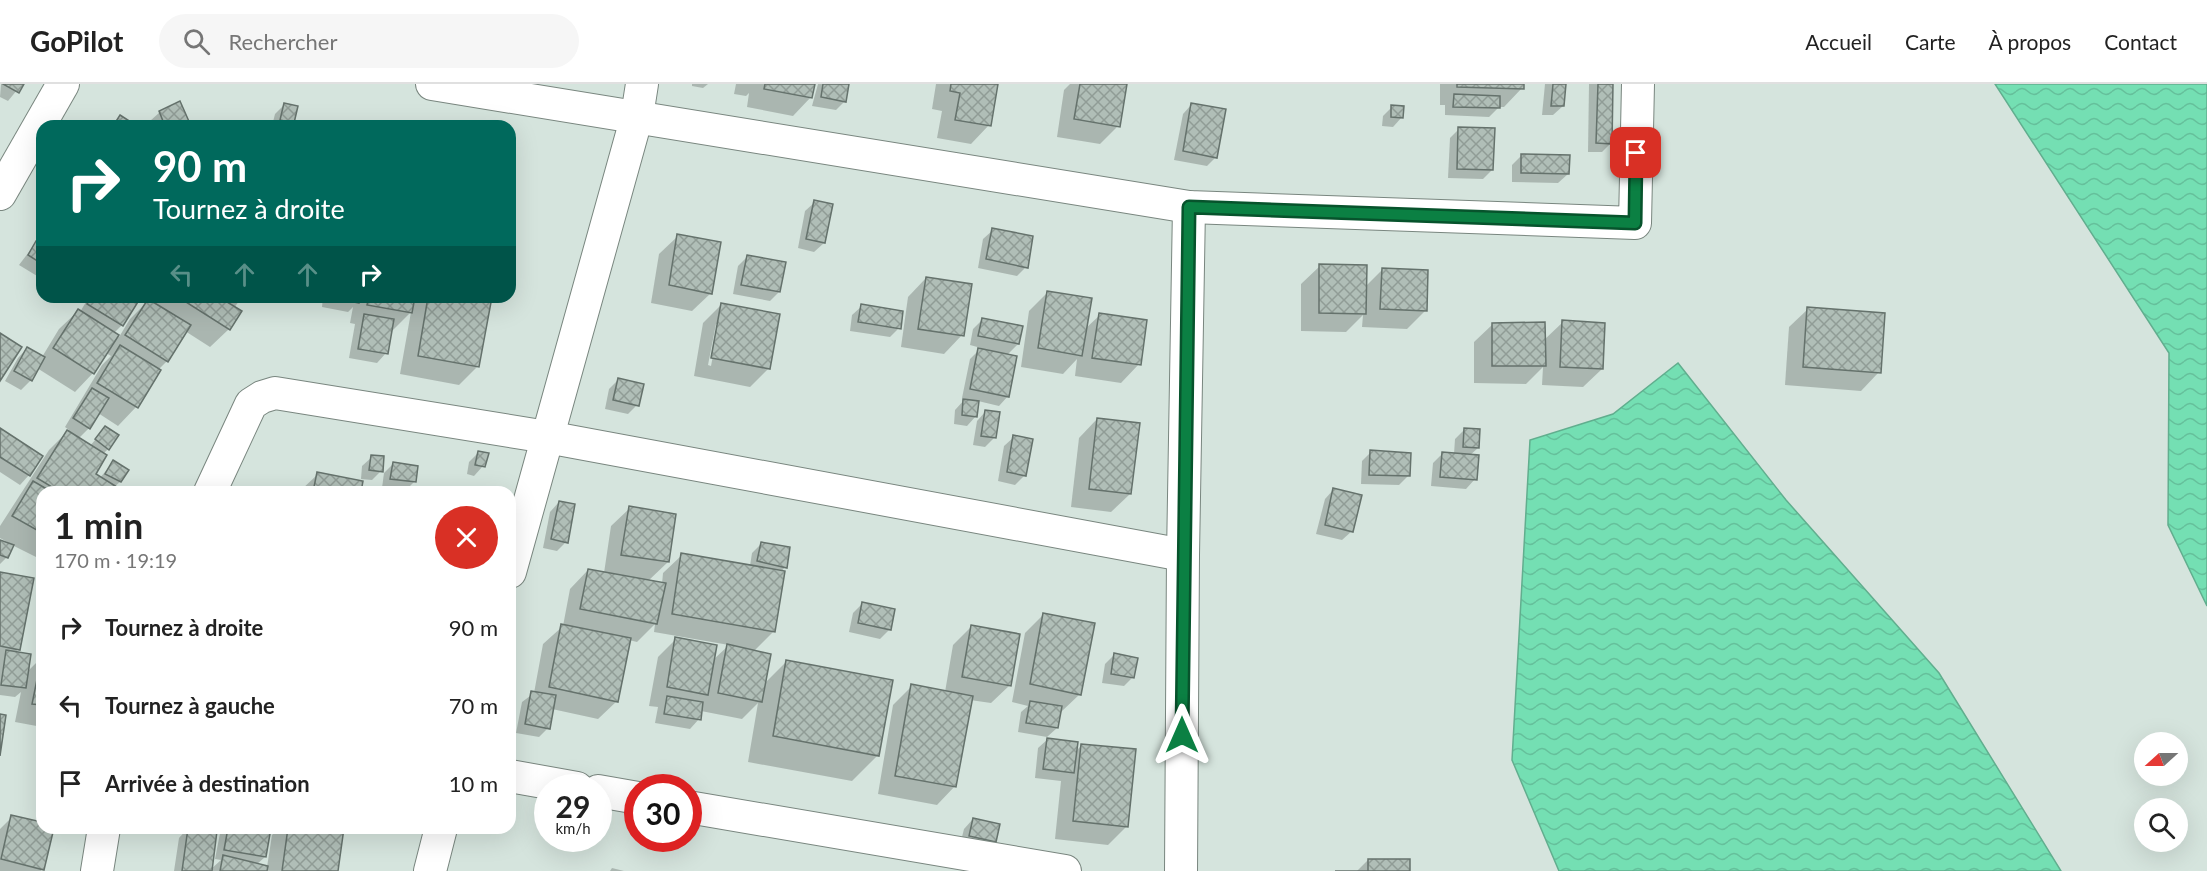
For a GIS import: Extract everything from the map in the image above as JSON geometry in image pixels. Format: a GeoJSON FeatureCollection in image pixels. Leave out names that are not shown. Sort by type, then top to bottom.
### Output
{"type":"FeatureCollection","features":[{"type":"Feature","properties":{"kind":"street"},"geometry":{"type":"LineString","coordinates":[[42,120],[63,84]]}},
{"type":"Feature","properties":{"kind":"street"},"geometry":{"type":"LineString","coordinates":[[432,84],[1189,207],[1635,223],[1638,84]]}},
{"type":"Feature","properties":{"kind":"street"},"geometry":{"type":"LineString","coordinates":[[516,552],[637,116],[642,84]]}},
{"type":"Feature","properties":{"kind":"street"},"geometry":{"type":"LineString","coordinates":[[0,194],[36,131]]}},
{"type":"Feature","properties":{"kind":"street"},"geometry":{"type":"LineString","coordinates":[[1181,871],[1183,555],[1189,207]]}},
{"type":"Feature","properties":{"kind":"street"},"geometry":{"type":"LineString","coordinates":[[213,486],[251,404],[274,393],[548,437],[1183,555]]}},
{"type":"Feature","properties":{"kind":"street"},"geometry":{"type":"LineString","coordinates":[[516,777],[534,780]]}},
{"type":"Feature","properties":{"kind":"street"},"geometry":{"type":"LineString","coordinates":[[702,809],[1065,871]]}},
{"type":"Feature","properties":{"kind":"street"},"geometry":{"type":"LineString","coordinates":[[97,871],[103,834]]}},
{"type":"Feature","properties":{"kind":"street"},"geometry":{"type":"LineString","coordinates":[[430,871],[439,834]]}},
{"type":"Feature","properties":{"kind":"water"},"geometry":{"type":"Polygon","coordinates":[[[1995,84],[2207,84],[2207,606],[2168,525],[2169,353],[1995,84]]]}},
{"type":"Feature","properties":{"kind":"water"},"geometry":{"type":"Polygon","coordinates":[[[1678,363],[1786,500],[1939,673],[2061,871],[1559,871],[1512,760],[1530,440],[1613,414],[1678,363]]]}},
{"type":"Feature","properties":{"kind":"building"},"geometry":{"type":"Polygon","coordinates":[[[3,84],[24,84],[19,93],[3,84]]]}},
{"type":"Feature","properties":{"kind":"building"},"geometry":{"type":"Polygon","coordinates":[[[765,84],[815,84],[812,98],[764,89],[765,84]]]}},
{"type":"Feature","properties":{"kind":"building"},"geometry":{"type":"Polygon","coordinates":[[[823,84],[849,84],[846,102],[821,97],[823,84]]]}},
{"type":"Feature","properties":{"kind":"building"},"geometry":{"type":"Polygon","coordinates":[[[951,84],[998,84],[991,126],[955,120],[960,93],[950,91],[951,84]]]}},
{"type":"Feature","properties":{"kind":"building"},"geometry":{"type":"Polygon","coordinates":[[[1080,84],[1127,84],[1120,127],[1074,119],[1080,84]]]}},
{"type":"Feature","properties":{"kind":"building"},"geometry":{"type":"Polygon","coordinates":[[[1457,84],[1524,84],[1524,89],[1457,87],[1457,84]]]}},
{"type":"Feature","properties":{"kind":"building"},"geometry":{"type":"Polygon","coordinates":[[[1553,84],[1566,84],[1564,106],[1551,106],[1553,84]]]}},
{"type":"Feature","properties":{"kind":"building"},"geometry":{"type":"Polygon","coordinates":[[[1598,84],[1613,84],[1612,144],[1596,143],[1598,84]]]}},
{"type":"Feature","properties":{"kind":"building"},"geometry":{"type":"Polygon","coordinates":[[[1454,94],[1500,96],[1500,108],[1453,107],[1454,94]]]}},
{"type":"Feature","properties":{"kind":"building"},"geometry":{"type":"Polygon","coordinates":[[[180,101],[188,120],[163,120],[159,111],[180,101]]]}},
{"type":"Feature","properties":{"kind":"building"},"geometry":{"type":"Polygon","coordinates":[[[284,103],[298,106],[295,120],[280,120],[284,103]]]}},
{"type":"Feature","properties":{"kind":"building"},"geometry":{"type":"Polygon","coordinates":[[[1191,103],[1226,109],[1217,158],[1183,151],[1191,103]]]}},
{"type":"Feature","properties":{"kind":"building"},"geometry":{"type":"Polygon","coordinates":[[[1391,105],[1404,106],[1403,118],[1391,117],[1391,105]]]}},
{"type":"Feature","properties":{"kind":"building"},"geometry":{"type":"Polygon","coordinates":[[[120,115],[128,120],[117,120],[120,115]]]}},
{"type":"Feature","properties":{"kind":"building"},"geometry":{"type":"Polygon","coordinates":[[[1458,127],[1495,128],[1493,170],[1457,169],[1458,127]]]}},
{"type":"Feature","properties":{"kind":"building"},"geometry":{"type":"Polygon","coordinates":[[[1521,154],[1570,155],[1569,174],[1521,173],[1521,154]]]}},
{"type":"Feature","properties":{"kind":"building"},"geometry":{"type":"Polygon","coordinates":[[[814,200],[833,204],[825,243],[806,239],[814,200]]]}},
{"type":"Feature","properties":{"kind":"building"},"geometry":{"type":"Polygon","coordinates":[[[992,228],[1033,236],[1028,268],[986,259],[992,228]]]}},
{"type":"Feature","properties":{"kind":"building"},"geometry":{"type":"Polygon","coordinates":[[[677,234],[721,242],[712,294],[669,285],[677,234]]]}},
{"type":"Feature","properties":{"kind":"building"},"geometry":{"type":"Polygon","coordinates":[[[36,241],[36,260],[28,255],[36,241]]]}},
{"type":"Feature","properties":{"kind":"building"},"geometry":{"type":"Polygon","coordinates":[[[747,255],[786,262],[780,292],[741,285],[747,255]]]}},
{"type":"Feature","properties":{"kind":"building"},"geometry":{"type":"Polygon","coordinates":[[[1319,264],[1367,265],[1366,314],[1319,313],[1319,264]]]}},
{"type":"Feature","properties":{"kind":"building"},"geometry":{"type":"Polygon","coordinates":[[[1382,268],[1428,270],[1427,311],[1380,309],[1382,268]]]}},
{"type":"Feature","properties":{"kind":"building"},"geometry":{"type":"Polygon","coordinates":[[[926,277],[972,284],[964,336],[918,329],[926,277]]]}},
{"type":"Feature","properties":{"kind":"building"},"geometry":{"type":"Polygon","coordinates":[[[1047,291],[1092,298],[1082,356],[1038,348],[1047,291]]]}},
{"type":"Feature","properties":{"kind":"building"},"geometry":{"type":"Polygon","coordinates":[[[88,303],[137,303],[123,326],[88,303]]]}},
{"type":"Feature","properties":{"kind":"building"},"geometry":{"type":"Polygon","coordinates":[[[145,303],[155,303],[191,325],[168,362],[125,335],[145,303]]]}},
{"type":"Feature","properties":{"kind":"building"},"geometry":{"type":"Polygon","coordinates":[[[187,303],[229,303],[242,311],[230,330],[187,303]]]}},
{"type":"Feature","properties":{"kind":"building"},"geometry":{"type":"Polygon","coordinates":[[[368,303],[414,303],[412,313],[367,305],[368,303]]]}},
{"type":"Feature","properties":{"kind":"building"},"geometry":{"type":"Polygon","coordinates":[[[427,303],[491,303],[479,367],[418,356],[427,303]]]}},
{"type":"Feature","properties":{"kind":"building"},"geometry":{"type":"Polygon","coordinates":[[[721,303],[780,314],[770,369],[711,358],[721,303]]]}},
{"type":"Feature","properties":{"kind":"building"},"geometry":{"type":"Polygon","coordinates":[[[861,304],[903,311],[901,329],[858,322],[861,304]]]}},
{"type":"Feature","properties":{"kind":"building"},"geometry":{"type":"Polygon","coordinates":[[[1807,307],[1885,313],[1881,373],[1803,367],[1807,307]]]}},
{"type":"Feature","properties":{"kind":"building"},"geometry":{"type":"Polygon","coordinates":[[[78,309],[119,335],[94,374],[53,348],[78,309]]]}},
{"type":"Feature","properties":{"kind":"building"},"geometry":{"type":"Polygon","coordinates":[[[1099,313],[1147,320],[1141,365],[1092,358],[1099,313]]]}},
{"type":"Feature","properties":{"kind":"building"},"geometry":{"type":"Polygon","coordinates":[[[364,314],[394,319],[388,354],[358,349],[364,314]]]}},
{"type":"Feature","properties":{"kind":"building"},"geometry":{"type":"Polygon","coordinates":[[[982,318],[1023,326],[1019,344],[978,336],[982,318]]]}},
{"type":"Feature","properties":{"kind":"building"},"geometry":{"type":"Polygon","coordinates":[[[1562,320],[1605,323],[1603,369],[1560,367],[1562,320]]]}},
{"type":"Feature","properties":{"kind":"building"},"geometry":{"type":"Polygon","coordinates":[[[1545,322],[1546,366],[1492,366],[1492,323],[1545,322]]]}},
{"type":"Feature","properties":{"kind":"building"},"geometry":{"type":"Polygon","coordinates":[[[0,333],[22,347],[0,381],[0,333]]]}},
{"type":"Feature","properties":{"kind":"building"},"geometry":{"type":"Polygon","coordinates":[[[120,345],[161,370],[138,408],[97,383],[120,345]]]}},
{"type":"Feature","properties":{"kind":"building"},"geometry":{"type":"Polygon","coordinates":[[[27,347],[45,357],[32,381],[14,371],[27,347]]]}},
{"type":"Feature","properties":{"kind":"building"},"geometry":{"type":"Polygon","coordinates":[[[978,348],[1017,356],[1009,397],[970,389],[978,348]]]}},
{"type":"Feature","properties":{"kind":"building"},"geometry":{"type":"Polygon","coordinates":[[[618,378],[644,384],[639,406],[613,400],[618,378]]]}},
{"type":"Feature","properties":{"kind":"building"},"geometry":{"type":"Polygon","coordinates":[[[92,388],[109,398],[90,429],[73,418],[92,388]]]}},
{"type":"Feature","properties":{"kind":"building"},"geometry":{"type":"Polygon","coordinates":[[[963,399],[979,401],[977,417],[962,415],[963,399]]]}},
{"type":"Feature","properties":{"kind":"building"},"geometry":{"type":"Polygon","coordinates":[[[985,410],[1000,412],[996,438],[981,436],[985,410]]]}},
{"type":"Feature","properties":{"kind":"building"},"geometry":{"type":"Polygon","coordinates":[[[1097,418],[1140,423],[1131,494],[1089,489],[1097,418]]]}},
{"type":"Feature","properties":{"kind":"building"},"geometry":{"type":"Polygon","coordinates":[[[105,426],[119,435],[109,450],[95,439],[105,426]]]}},
{"type":"Feature","properties":{"kind":"building"},"geometry":{"type":"Polygon","coordinates":[[[0,428],[43,456],[30,476],[0,457],[0,428]]]}},
{"type":"Feature","properties":{"kind":"building"},"geometry":{"type":"Polygon","coordinates":[[[1464,428],[1480,429],[1479,448],[1463,447],[1464,428]]]}},
{"type":"Feature","properties":{"kind":"building"},"geometry":{"type":"Polygon","coordinates":[[[67,430],[107,455],[96,474],[115,486],[50,486],[37,478],[67,430]]]}},
{"type":"Feature","properties":{"kind":"building"},"geometry":{"type":"Polygon","coordinates":[[[1013,435],[1033,439],[1026,476],[1007,472],[1013,435]]]}},
{"type":"Feature","properties":{"kind":"building"},"geometry":{"type":"Polygon","coordinates":[[[1370,450],[1411,453],[1410,476],[1369,475],[1370,450]]]}},
{"type":"Feature","properties":{"kind":"building"},"geometry":{"type":"Polygon","coordinates":[[[478,451],[489,453],[485,467],[475,465],[478,451]]]}},
{"type":"Feature","properties":{"kind":"building"},"geometry":{"type":"Polygon","coordinates":[[[1442,452],[1479,455],[1477,480],[1440,477],[1442,452]]]}},
{"type":"Feature","properties":{"kind":"building"},"geometry":{"type":"Polygon","coordinates":[[[371,455],[384,456],[383,472],[369,470],[371,455]]]}},
{"type":"Feature","properties":{"kind":"building"},"geometry":{"type":"Polygon","coordinates":[[[113,460],[129,470],[121,482],[105,474],[113,460]]]}},
{"type":"Feature","properties":{"kind":"building"},"geometry":{"type":"Polygon","coordinates":[[[393,462],[418,466],[416,482],[390,479],[393,462]]]}},
{"type":"Feature","properties":{"kind":"building"},"geometry":{"type":"Polygon","coordinates":[[[317,472],[363,481],[362,486],[314,486],[317,472]]]}},
{"type":"Feature","properties":{"kind":"building"},"geometry":{"type":"Polygon","coordinates":[[[33,481],[42,486],[36,486],[36,530],[12,516],[33,481]]]}},
{"type":"Feature","properties":{"kind":"building"},"geometry":{"type":"Polygon","coordinates":[[[1333,488],[1362,495],[1353,532],[1325,525],[1333,488]]]}},
{"type":"Feature","properties":{"kind":"building"},"geometry":{"type":"Polygon","coordinates":[[[559,501],[575,504],[568,543],[551,539],[559,501]]]}},
{"type":"Feature","properties":{"kind":"building"},"geometry":{"type":"Polygon","coordinates":[[[629,506],[676,514],[669,562],[621,555],[629,506]]]}},
{"type":"Feature","properties":{"kind":"building"},"geometry":{"type":"Polygon","coordinates":[[[0,540],[14,545],[8,558],[0,555],[0,540]]]}},
{"type":"Feature","properties":{"kind":"building"},"geometry":{"type":"Polygon","coordinates":[[[761,542],[790,547],[787,568],[757,561],[761,542]]]}},
{"type":"Feature","properties":{"kind":"building"},"geometry":{"type":"Polygon","coordinates":[[[681,553],[785,571],[775,632],[672,614],[681,553]]]}},
{"type":"Feature","properties":{"kind":"building"},"geometry":{"type":"Polygon","coordinates":[[[588,569],[666,583],[657,624],[580,609],[588,569]]]}},
{"type":"Feature","properties":{"kind":"building"},"geometry":{"type":"Polygon","coordinates":[[[0,572],[34,578],[20,650],[0,646],[0,572]]]}},
{"type":"Feature","properties":{"kind":"building"},"geometry":{"type":"Polygon","coordinates":[[[862,602],[895,609],[891,630],[858,623],[862,602]]]}},
{"type":"Feature","properties":{"kind":"building"},"geometry":{"type":"Polygon","coordinates":[[[1043,613],[1095,623],[1081,695],[1030,684],[1043,613]]]}},
{"type":"Feature","properties":{"kind":"building"},"geometry":{"type":"Polygon","coordinates":[[[561,624],[631,638],[618,702],[549,687],[561,624]]]}},
{"type":"Feature","properties":{"kind":"building"},"geometry":{"type":"Polygon","coordinates":[[[971,625],[1020,634],[1011,686],[962,677],[971,625]]]}},
{"type":"Feature","properties":{"kind":"building"},"geometry":{"type":"Polygon","coordinates":[[[675,637],[717,645],[708,695],[667,687],[675,637]]]}},
{"type":"Feature","properties":{"kind":"building"},"geometry":{"type":"Polygon","coordinates":[[[727,644],[771,654],[762,702],[718,693],[727,644]]]}},
{"type":"Feature","properties":{"kind":"building"},"geometry":{"type":"Polygon","coordinates":[[[6,650],[31,654],[26,688],[1,685],[6,650]]]}},
{"type":"Feature","properties":{"kind":"building"},"geometry":{"type":"Polygon","coordinates":[[[1114,653],[1138,658],[1134,678],[1111,674],[1114,653]]]}},
{"type":"Feature","properties":{"kind":"building"},"geometry":{"type":"Polygon","coordinates":[[[786,660],[893,680],[879,756],[773,736],[786,660]]]}},
{"type":"Feature","properties":{"kind":"building"},"geometry":{"type":"Polygon","coordinates":[[[36,684],[36,704],[32,704],[36,684]]]}},
{"type":"Feature","properties":{"kind":"building"},"geometry":{"type":"Polygon","coordinates":[[[911,684],[973,696],[956,787],[895,776],[911,684]]]}},
{"type":"Feature","properties":{"kind":"building"},"geometry":{"type":"Polygon","coordinates":[[[531,691],[556,695],[550,729],[525,724],[531,691]]]}},
{"type":"Feature","properties":{"kind":"building"},"geometry":{"type":"Polygon","coordinates":[[[667,696],[703,702],[701,720],[664,714],[667,696]]]}},
{"type":"Feature","properties":{"kind":"building"},"geometry":{"type":"Polygon","coordinates":[[[1030,701],[1062,706],[1058,728],[1026,723],[1030,701]]]}},
{"type":"Feature","properties":{"kind":"building"},"geometry":{"type":"Polygon","coordinates":[[[0,714],[6,715],[0,756],[0,714]]]}},
{"type":"Feature","properties":{"kind":"building"},"geometry":{"type":"Polygon","coordinates":[[[1047,738],[1078,742],[1074,773],[1043,769],[1047,738]]]}},
{"type":"Feature","properties":{"kind":"building"},"geometry":{"type":"Polygon","coordinates":[[[1081,744],[1136,749],[1128,827],[1073,821],[1081,744]]]}},
{"type":"Feature","properties":{"kind":"building"},"geometry":{"type":"Polygon","coordinates":[[[11,815],[36,821],[36,834],[53,834],[44,870],[1,859],[11,815]]]}},
{"type":"Feature","properties":{"kind":"building"},"geometry":{"type":"Polygon","coordinates":[[[973,818],[1000,824],[996,842],[969,836],[973,818]]]}},
{"type":"Feature","properties":{"kind":"building"},"geometry":{"type":"Polygon","coordinates":[[[187,834],[217,834],[212,871],[182,871],[187,834]]]}},
{"type":"Feature","properties":{"kind":"building"},"geometry":{"type":"Polygon","coordinates":[[[227,834],[270,834],[266,857],[224,850],[227,834]]]}},
{"type":"Feature","properties":{"kind":"building"},"geometry":{"type":"Polygon","coordinates":[[[287,834],[343,834],[338,871],[282,871],[287,834]]]}},
{"type":"Feature","properties":{"kind":"building"},"geometry":{"type":"Polygon","coordinates":[[[223,855],[268,866],[267,871],[220,871],[223,855]]]}},
{"type":"Feature","properties":{"kind":"building"},"geometry":{"type":"Polygon","coordinates":[[[1368,859],[1410,859],[1410,871],[1368,871],[1368,859]]]}},
{"type":"Feature","properties":{"kind":"route"},"geometry":{"type":"LineString","coordinates":[[1182,735],[1189,207],[1635,223],[1636,153]]}}]}
